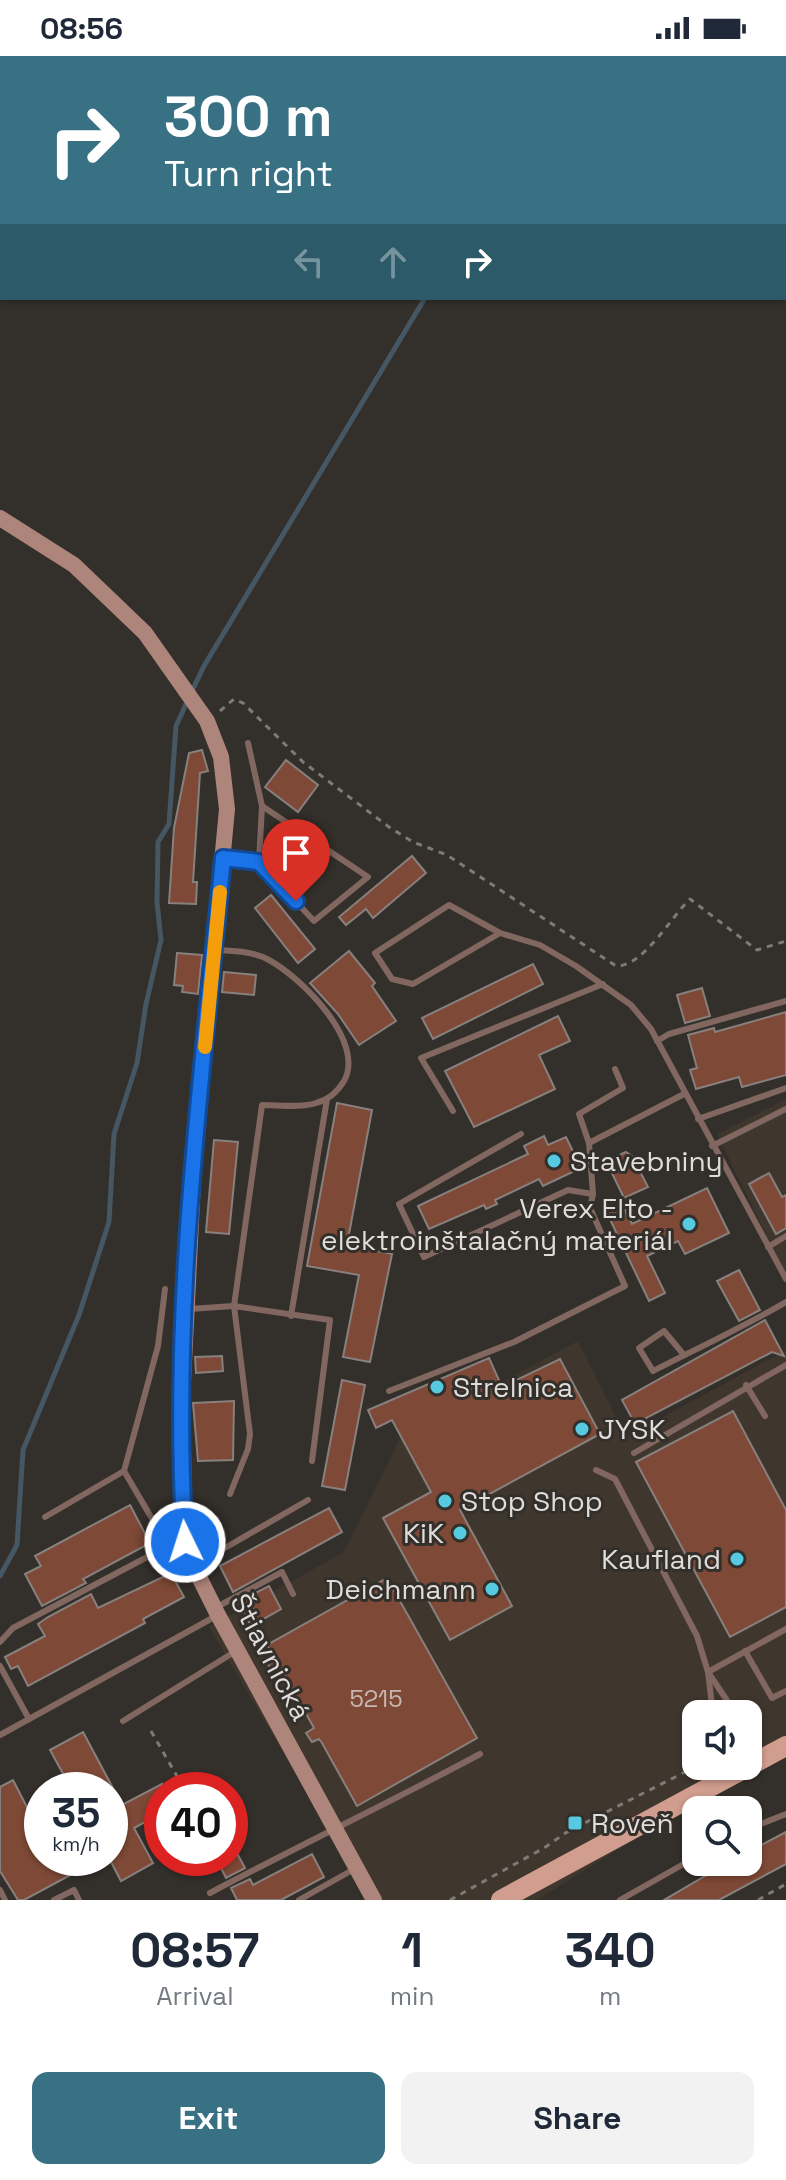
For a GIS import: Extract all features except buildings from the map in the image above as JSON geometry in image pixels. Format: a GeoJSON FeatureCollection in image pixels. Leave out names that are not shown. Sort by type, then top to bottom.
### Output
{"type":"FeatureCollection","features":[{"type":"Feature","properties":{"kind":"main road"},"geometry":{"type":"LineString","coordinates":[[762,1758],[786,1746]]}},
{"type":"Feature","properties":{"kind":"main road"},"geometry":{"type":"LineString","coordinates":[[501,1900],[721,1780]]}},
{"type":"Feature","properties":{"kind":"street","name":"Štiavnická"},"geometry":{"type":"LineString","coordinates":[[0,518],[74,565],[145,633],[204,715],[221,757],[227,809],[194,1161],[186,1309],[182,1402],[185,1542],[216,1612],[374,1900]]}},
{"type":"Feature","properties":{"kind":"lane"},"geometry":{"type":"LineString","coordinates":[[248,743],[262,806],[259,862]]}},
{"type":"Feature","properties":{"kind":"lane"},"geometry":{"type":"LineString","coordinates":[[223,858],[259,862],[314,921],[368,877],[262,806]]}},
{"type":"Feature","properties":{"kind":"lane"},"geometry":{"type":"LineString","coordinates":[[500,933],[413,984],[392,979],[375,953],[449,905],[500,933],[540,945],[603,984],[641,1016],[657,1041],[786,1279]]}},
{"type":"Feature","properties":{"kind":"lane"},"geometry":{"type":"LineString","coordinates":[[214,950],[248,953],[269,960],[312,994],[329,1016],[349,1054],[348,1073],[340,1088],[327,1099],[314,1105],[262,1105],[234,1306],[250,1434],[248,1449],[230,1494]]}},
{"type":"Feature","properties":{"kind":"lane"},"geometry":{"type":"LineString","coordinates":[[453,1111],[421,1058],[603,984]]}},
{"type":"Feature","properties":{"kind":"lane"},"geometry":{"type":"LineString","coordinates":[[657,1041],[669,1034],[786,1001]]}},
{"type":"Feature","properties":{"kind":"lane"},"geometry":{"type":"LineString","coordinates":[[389,1391],[514,1342],[625,1286],[590,1208],[593,1194],[589,1143],[579,1114],[623,1088],[615,1069]]}},
{"type":"Feature","properties":{"kind":"lane"},"geometry":{"type":"LineString","coordinates":[[698,1119],[786,1088]]}},
{"type":"Feature","properties":{"kind":"lane"},"geometry":{"type":"LineString","coordinates":[[589,1143],[684,1094]]}},
{"type":"Feature","properties":{"kind":"lane"},"geometry":{"type":"LineString","coordinates":[[291,1316],[327,1099]]}},
{"type":"Feature","properties":{"kind":"lane"},"geometry":{"type":"LineString","coordinates":[[712,1146],[786,1109]]}},
{"type":"Feature","properties":{"kind":"lane"},"geometry":{"type":"LineString","coordinates":[[521,1134],[399,1204],[424,1257],[568,1190],[593,1194]]}},
{"type":"Feature","properties":{"kind":"lane"},"geometry":{"type":"LineString","coordinates":[[768,1247],[786,1236]]}},
{"type":"Feature","properties":{"kind":"lane"},"geometry":{"type":"LineString","coordinates":[[45,1517],[124,1471],[158,1346],[165,1289]]}},
{"type":"Feature","properties":{"kind":"lane"},"geometry":{"type":"LineString","coordinates":[[684,1355],[664,1331],[639,1348],[653,1371],[684,1355],[786,1302]]}},
{"type":"Feature","properties":{"kind":"lane"},"geometry":{"type":"LineString","coordinates":[[186,1309],[234,1306],[330,1320],[312,1461]]}},
{"type":"Feature","properties":{"kind":"lane"},"geometry":{"type":"LineString","coordinates":[[634,1453],[746,1385],[786,1365]]}},
{"type":"Feature","properties":{"kind":"lane"},"geometry":{"type":"LineString","coordinates":[[746,1385],[765,1416]]}},
{"type":"Feature","properties":{"kind":"lane"},"geometry":{"type":"LineString","coordinates":[[596,1470],[611,1476],[620,1489],[688,1614],[708,1672],[711,1700]]}},
{"type":"Feature","properties":{"kind":"lane"},"geometry":{"type":"LineString","coordinates":[[124,1471],[168,1546]]}},
{"type":"Feature","properties":{"kind":"lane"},"geometry":{"type":"LineString","coordinates":[[195,1569],[218,1552],[308,1500]]}},
{"type":"Feature","properties":{"kind":"lane"},"geometry":{"type":"LineString","coordinates":[[0,1642],[13,1628],[168,1546],[185,1542]]}},
{"type":"Feature","properties":{"kind":"lane"},"geometry":{"type":"LineString","coordinates":[[0,1735],[282,1572],[293,1594]]}},
{"type":"Feature","properties":{"kind":"lane"},"geometry":{"type":"LineString","coordinates":[[708,1672],[786,1629]]}},
{"type":"Feature","properties":{"kind":"lane"},"geometry":{"type":"LineString","coordinates":[[123,1721],[238,1650]]}},
{"type":"Feature","properties":{"kind":"lane"},"geometry":{"type":"LineString","coordinates":[[745,1651],[772,1698],[786,1691]]}},
{"type":"Feature","properties":{"kind":"lane"},"geometry":{"type":"LineString","coordinates":[[0,1666],[29,1719]]}},
{"type":"Feature","properties":{"kind":"lane"},"geometry":{"type":"LineString","coordinates":[[708,1672],[727,1700]]}},
{"type":"Feature","properties":{"kind":"lane"},"geometry":{"type":"LineString","coordinates":[[210,1893],[333,1827],[363,1817],[480,1754]]}},
{"type":"Feature","properties":{"kind":"lane"},"geometry":{"type":"LineString","coordinates":[[762,1823],[786,1814]]}},
{"type":"Feature","properties":{"kind":"lane"},"geometry":{"type":"LineString","coordinates":[[620,1900],[682,1865]]}},
{"type":"Feature","properties":{"kind":"lane"},"geometry":{"type":"LineString","coordinates":[[299,1900],[356,1868]]}},
{"type":"Feature","properties":{"kind":"lane"},"geometry":{"type":"LineString","coordinates":[[0,1890],[5,1900]]}},
{"type":"Feature","properties":{"kind":"lane"},"geometry":{"type":"LineString","coordinates":[[54,1900],[74,1890],[79,1900]]}},
{"type":"Feature","properties":{"kind":"path"},"geometry":{"type":"LineString","coordinates":[[204,715],[234,699],[243,703],[303,762],[389,827],[413,842],[447,855],[616,966],[625,966],[638,958],[690,899],[757,950],[786,941]]}},
{"type":"Feature","properties":{"kind":"path"},"geometry":{"type":"LineString","coordinates":[[151,1731],[175,1772]]}},
{"type":"Feature","properties":{"kind":"path"},"geometry":{"type":"LineString","coordinates":[[450,1900],[567,1832],[682,1774]]}},
{"type":"Feature","properties":{"kind":"path"},"geometry":{"type":"LineString","coordinates":[[758,1900],[786,1884]]}},
{"type":"Feature","properties":{"kind":"shaded area"},"geometry":{"type":"Polygon","coordinates":[[[786,1099],[786,1276],[717,1134],[786,1099]]]}},
{"type":"Feature","properties":{"kind":"shaded area"},"geometry":{"type":"Polygon","coordinates":[[[578,1341],[626,1437],[786,1350],[786,1745],[762,1760],[762,1700],[682,1700],[682,1780],[730,1780],[704,1796],[682,1796],[682,1810],[537,1900],[370,1900],[209,1627],[344,1552],[401,1436],[578,1341]]]}},
{"type":"Feature","properties":{"kind":"waterway"},"geometry":{"type":"LineString","coordinates":[[191,693],[204,666],[424,300]]}},
{"type":"Feature","properties":{"kind":"waterway"},"geometry":{"type":"LineString","coordinates":[[0,1576],[17,1545],[23,1450],[79,1315],[109,1222],[114,1134],[137,1063],[146,1004],[161,940],[157,902],[158,842],[169,824],[176,726],[187,702]]}},
{"type":"Feature","properties":{"kind":"slow traffic"},"geometry":{"type":"LineString","coordinates":[[205,1047],[220,892]]}},
{"type":"Feature","properties":{"kind":"place","name":"Stavebniny"},"geometry":{"type":"Point","coordinates":[554,1161]}},
{"type":"Feature","properties":{"kind":"place","name":"Verex Elto - elektroinštalačný materiál"},"geometry":{"type":"Point","coordinates":[689,1224]}},
{"type":"Feature","properties":{"kind":"place","name":"Strelnica"},"geometry":{"type":"Point","coordinates":[437,1387]}},
{"type":"Feature","properties":{"kind":"place","name":"JYSK"},"geometry":{"type":"Point","coordinates":[582,1429]}},
{"type":"Feature","properties":{"kind":"place","name":"Stop Shop"},"geometry":{"type":"Point","coordinates":[445,1501]}},
{"type":"Feature","properties":{"kind":"place","name":"KiK"},"geometry":{"type":"Point","coordinates":[460,1533]}},
{"type":"Feature","properties":{"kind":"place","name":"Kaufland"},"geometry":{"type":"Point","coordinates":[737,1559]}},
{"type":"Feature","properties":{"kind":"place","name":"Deichmann"},"geometry":{"type":"Point","coordinates":[492,1589]}},
{"type":"Feature","properties":{"kind":"place","name":"Roveň"},"geometry":{"type":"Point","coordinates":[575,1823]}},
{"type":"Feature","properties":{"kind":"route"},"geometry":{"type":"LineString","coordinates":[[185,1542],[182,1402],[188,1248],[223,858],[259,862],[296,901]]}}]}
